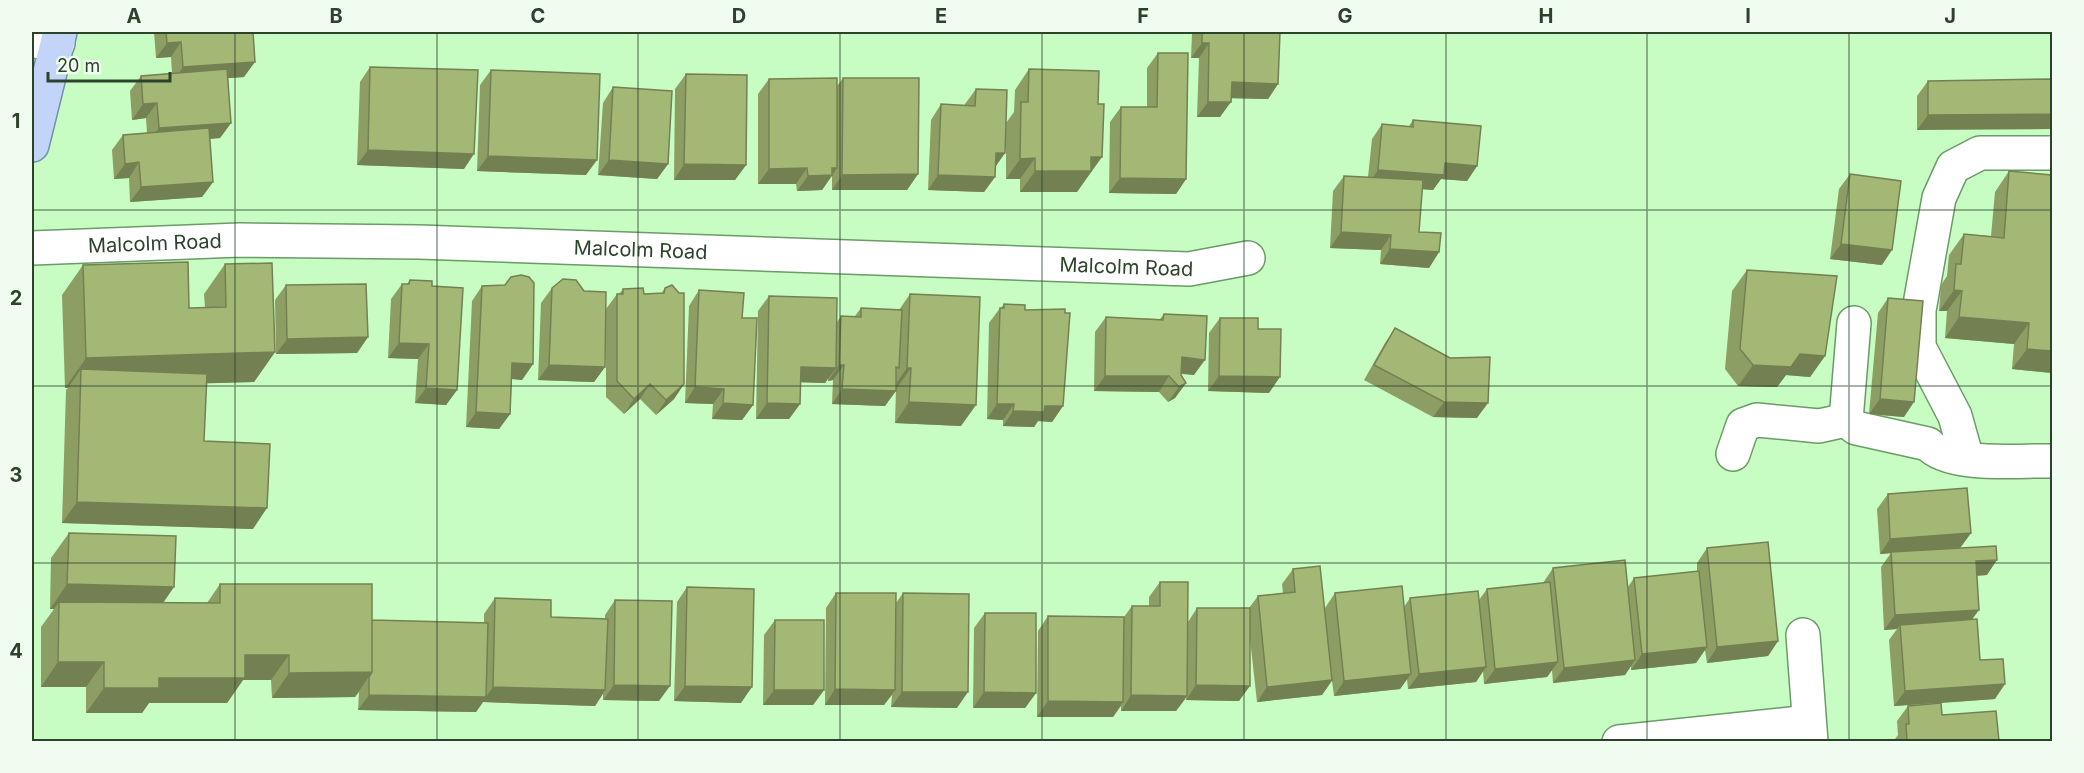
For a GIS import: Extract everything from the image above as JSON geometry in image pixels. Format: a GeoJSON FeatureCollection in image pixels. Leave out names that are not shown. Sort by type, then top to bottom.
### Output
{"type":"FeatureCollection","features":[{"type":"Feature","properties":{"kind":"main road"},"geometry":{"type":"LineString","coordinates":[[32,146],[50,38]]}},
{"type":"Feature","properties":{"kind":"street"},"geometry":{"type":"LineString","coordinates":[[1951,456],[1955,416],[1919,347],[1919,310],[1939,198],[1953,167],[1980,153],[2052,153]]}},
{"type":"Feature","properties":{"kind":"street","name":"Malcolm Road"},"geometry":{"type":"LineString","coordinates":[[32,249],[240,240],[418,242],[1189,269],[1248,258]]}},
{"type":"Feature","properties":{"kind":"street"},"geometry":{"type":"LineString","coordinates":[[1846,420],[1854,323]]}},
{"type":"Feature","properties":{"kind":"street"},"geometry":{"type":"LineString","coordinates":[[1733,454],[1743,426],[1757,420],[1819,426],[1846,420]]}},
{"type":"Feature","properties":{"kind":"street"},"geometry":{"type":"LineString","coordinates":[[1846,420],[1856,428],[1928,444],[1951,456],[2052,460]]}},
{"type":"Feature","properties":{"kind":"street"},"geometry":{"type":"LineString","coordinates":[[1620,741],[1810,732],[1803,635]]}},
{"type":"Feature","properties":{"kind":"building"},"geometry":{"type":"Polygon","coordinates":[[[166,32],[253,32],[255,62],[183,67],[181,42],[167,43],[166,32]]]}},
{"type":"Feature","properties":{"kind":"building"},"geometry":{"type":"Polygon","coordinates":[[[1202,32],[1280,32],[1278,84],[1232,82],[1231,102],[1208,102],[1209,43],[1202,43],[1202,32]]]}},
{"type":"Feature","properties":{"kind":"building"},"geometry":{"type":"Polygon","coordinates":[[[1158,53],[1188,53],[1186,179],[1120,178],[1121,107],[1157,107],[1158,53]]]}},
{"type":"Feature","properties":{"kind":"building"},"geometry":{"type":"Polygon","coordinates":[[[370,67],[478,70],[474,154],[368,150],[370,67]]]}},
{"type":"Feature","properties":{"kind":"building"},"geometry":{"type":"Polygon","coordinates":[[[227,69],[231,123],[159,128],[157,103],[143,104],[141,76],[227,69]]]}},
{"type":"Feature","properties":{"kind":"building"},"geometry":{"type":"Polygon","coordinates":[[[1029,69],[1099,71],[1098,104],[1104,104],[1102,157],[1091,157],[1091,171],[1035,171],[1035,158],[1020,159],[1021,102],[1028,102],[1029,69]]]}},
{"type":"Feature","properties":{"kind":"building"},"geometry":{"type":"Polygon","coordinates":[[[491,70],[600,74],[597,160],[488,156],[491,70]]]}},
{"type":"Feature","properties":{"kind":"building"},"geometry":{"type":"Polygon","coordinates":[[[686,74],[747,75],[746,165],[684,164],[686,74]]]}},
{"type":"Feature","properties":{"kind":"building"},"geometry":{"type":"Polygon","coordinates":[[[837,78],[837,168],[832,168],[832,175],[808,176],[807,168],[769,169],[769,79],[837,78]]]}},
{"type":"Feature","properties":{"kind":"building"},"geometry":{"type":"Polygon","coordinates":[[[843,78],[919,78],[918,174],[842,175],[843,78]]]}},
{"type":"Feature","properties":{"kind":"building"},"geometry":{"type":"Polygon","coordinates":[[[2052,79],[2052,114],[1928,115],[1928,81],[2052,79]]]}},
{"type":"Feature","properties":{"kind":"building"},"geometry":{"type":"Polygon","coordinates":[[[613,87],[672,91],[668,164],[609,160],[613,87]]]}},
{"type":"Feature","properties":{"kind":"building"},"geometry":{"type":"Polygon","coordinates":[[[976,89],[1007,90],[1005,153],[996,153],[995,177],[938,175],[941,104],[975,106],[976,89]]]}},
{"type":"Feature","properties":{"kind":"building"},"geometry":{"type":"Polygon","coordinates":[[[1413,120],[1481,126],[1477,166],[1445,163],[1444,175],[1378,170],[1382,124],[1413,127],[1413,120]]]}},
{"type":"Feature","properties":{"kind":"building"},"geometry":{"type":"Polygon","coordinates":[[[209,128],[213,182],[141,187],[139,162],[125,164],[123,135],[209,128]]]}},
{"type":"Feature","properties":{"kind":"building"},"geometry":{"type":"Polygon","coordinates":[[[2009,171],[2052,175],[2052,351],[2027,349],[2029,323],[1959,317],[1962,291],[1954,290],[1956,264],[1961,264],[1964,234],[2004,238],[2009,171]]]}},
{"type":"Feature","properties":{"kind":"building"},"geometry":{"type":"Polygon","coordinates":[[[1850,174],[1901,181],[1892,250],[1841,244],[1850,174]]]}},
{"type":"Feature","properties":{"kind":"building"},"geometry":{"type":"Polygon","coordinates":[[[1344,176],[1423,180],[1419,232],[1441,233],[1439,252],[1390,249],[1391,235],[1341,232],[1344,176]]]}},
{"type":"Feature","properties":{"kind":"building"},"geometry":{"type":"Polygon","coordinates":[[[188,262],[189,308],[226,307],[225,264],[272,263],[275,352],[86,358],[83,265],[188,262]]]}},
{"type":"Feature","properties":{"kind":"building"},"geometry":{"type":"Polygon","coordinates":[[[1747,270],[1837,276],[1825,356],[1800,354],[1791,367],[1753,365],[1740,349],[1747,270]]]}},
{"type":"Feature","properties":{"kind":"building"},"geometry":{"type":"Polygon","coordinates":[[[521,275],[529,277],[534,283],[533,364],[512,363],[510,414],[476,412],[482,286],[505,285],[511,277],[521,275]]]}},
{"type":"Feature","properties":{"kind":"building"},"geometry":{"type":"Polygon","coordinates":[[[563,279],[576,280],[584,291],[606,292],[605,367],[549,365],[552,288],[563,279]]]}},
{"type":"Feature","properties":{"kind":"building"},"geometry":{"type":"Polygon","coordinates":[[[410,280],[432,281],[432,286],[463,288],[457,390],[426,388],[429,344],[399,343],[402,284],[409,284],[410,280]]]}},
{"type":"Feature","properties":{"kind":"building"},"geometry":{"type":"Polygon","coordinates":[[[366,284],[368,337],[287,339],[286,285],[366,284]]]}},
{"type":"Feature","properties":{"kind":"building"},"geometry":{"type":"Polygon","coordinates":[[[672,285],[679,293],[684,293],[684,384],[666,400],[650,384],[634,399],[617,381],[617,294],[623,294],[623,289],[643,288],[644,294],[664,293],[665,288],[672,285]]]}},
{"type":"Feature","properties":{"kind":"building"},"geometry":{"type":"Polygon","coordinates":[[[699,290],[744,293],[742,318],[757,318],[753,405],[723,403],[724,389],[695,387],[699,290]]]}},
{"type":"Feature","properties":{"kind":"building"},"geometry":{"type":"Polygon","coordinates":[[[910,294],[980,297],[976,405],[909,402],[911,368],[907,368],[910,294]]]}},
{"type":"Feature","properties":{"kind":"building"},"geometry":{"type":"Polygon","coordinates":[[[769,296],[837,298],[836,368],[801,367],[800,404],[767,403],[769,296]]]}},
{"type":"Feature","properties":{"kind":"building"},"geometry":{"type":"Polygon","coordinates":[[[1888,298],[1923,301],[1914,402],[1880,399],[1888,298]]]}},
{"type":"Feature","properties":{"kind":"building"},"geometry":{"type":"Polygon","coordinates":[[[1004,304],[1025,305],[1025,310],[1065,309],[1065,313],[1070,313],[1063,406],[1045,406],[1044,412],[1013,411],[1014,404],[997,404],[1000,308],[1004,308],[1004,304]]]}},
{"type":"Feature","properties":{"kind":"building"},"geometry":{"type":"Polygon","coordinates":[[[861,308],[902,310],[896,391],[842,389],[844,365],[839,365],[841,316],[861,317],[861,308]]]}},
{"type":"Feature","properties":{"kind":"building"},"geometry":{"type":"Polygon","coordinates":[[[1164,314],[1207,316],[1205,360],[1182,357],[1181,375],[1186,383],[1179,387],[1169,376],[1105,376],[1106,317],[1163,320],[1164,314]]]}},
{"type":"Feature","properties":{"kind":"building"},"geometry":{"type":"Polygon","coordinates":[[[1220,318],[1258,318],[1258,329],[1281,329],[1280,377],[1219,376],[1220,318]]]}},
{"type":"Feature","properties":{"kind":"building"},"geometry":{"type":"Polygon","coordinates":[[[1395,328],[1450,358],[1490,357],[1488,403],[1444,402],[1374,365],[1395,328]]]}},
{"type":"Feature","properties":{"kind":"building"},"geometry":{"type":"Polygon","coordinates":[[[81,369],[207,374],[204,441],[270,444],[267,508],[77,502],[81,369]]]}},
{"type":"Feature","properties":{"kind":"building"},"geometry":{"type":"Polygon","coordinates":[[[1967,488],[1971,533],[1890,539],[1888,494],[1967,488]]]}},
{"type":"Feature","properties":{"kind":"building"},"geometry":{"type":"Polygon","coordinates":[[[69,533],[176,536],[174,587],[67,584],[69,533]]]}},
{"type":"Feature","properties":{"kind":"building"},"geometry":{"type":"Polygon","coordinates":[[[1768,542],[1778,641],[1717,647],[1707,548],[1768,542]]]}},
{"type":"Feature","properties":{"kind":"building"},"geometry":{"type":"Polygon","coordinates":[[[1996,546],[1997,560],[1976,561],[1979,610],[1895,615],[1891,552],[1996,546]]]}},
{"type":"Feature","properties":{"kind":"building"},"geometry":{"type":"Polygon","coordinates":[[[1625,560],[1635,660],[1564,668],[1553,568],[1625,560]]]}},
{"type":"Feature","properties":{"kind":"building"},"geometry":{"type":"Polygon","coordinates":[[[1320,566],[1332,680],[1267,687],[1258,596],[1295,592],[1293,569],[1320,566]]]}},
{"type":"Feature","properties":{"kind":"building"},"geometry":{"type":"Polygon","coordinates":[[[1699,571],[1707,647],[1642,654],[1634,578],[1699,571]]]}},
{"type":"Feature","properties":{"kind":"building"},"geometry":{"type":"Polygon","coordinates":[[[1160,582],[1188,582],[1187,696],[1131,695],[1132,606],[1160,606],[1160,582]]]}},
{"type":"Feature","properties":{"kind":"building"},"geometry":{"type":"Polygon","coordinates":[[[1550,582],[1558,662],[1495,669],[1487,589],[1550,582]]]}},
{"type":"Feature","properties":{"kind":"building"},"geometry":{"type":"Polygon","coordinates":[[[220,584],[372,584],[372,672],[289,673],[289,655],[245,655],[245,678],[159,678],[159,688],[104,688],[104,662],[58,662],[59,602],[220,603],[220,584]]]}},
{"type":"Feature","properties":{"kind":"building"},"geometry":{"type":"Polygon","coordinates":[[[1402,586],[1411,674],[1344,681],[1335,593],[1402,586]]]}},
{"type":"Feature","properties":{"kind":"building"},"geometry":{"type":"Polygon","coordinates":[[[687,587],[754,589],[752,687],[685,686],[687,587]]]}},
{"type":"Feature","properties":{"kind":"building"},"geometry":{"type":"Polygon","coordinates":[[[1478,591],[1486,667],[1419,674],[1410,598],[1478,591]]]}},
{"type":"Feature","properties":{"kind":"building"},"geometry":{"type":"Polygon","coordinates":[[[836,593],[896,593],[895,690],[835,689],[836,593]]]}},
{"type":"Feature","properties":{"kind":"building"},"geometry":{"type":"Polygon","coordinates":[[[903,593],[969,594],[968,692],[902,692],[903,593]]]}},
{"type":"Feature","properties":{"kind":"building"},"geometry":{"type":"Polygon","coordinates":[[[495,598],[551,600],[551,617],[608,619],[605,690],[493,687],[495,598]]]}},
{"type":"Feature","properties":{"kind":"building"},"geometry":{"type":"Polygon","coordinates":[[[615,600],[672,601],[670,686],[614,685],[615,600]]]}},
{"type":"Feature","properties":{"kind":"building"},"geometry":{"type":"Polygon","coordinates":[[[1197,608],[1250,608],[1250,686],[1196,685],[1197,608]]]}},
{"type":"Feature","properties":{"kind":"building"},"geometry":{"type":"Polygon","coordinates":[[[985,613],[1036,613],[1036,693],[984,692],[985,613]]]}},
{"type":"Feature","properties":{"kind":"building"},"geometry":{"type":"Polygon","coordinates":[[[1048,616],[1124,617],[1123,702],[1048,701],[1048,616]]]}},
{"type":"Feature","properties":{"kind":"building"},"geometry":{"type":"Polygon","coordinates":[[[1977,619],[1980,660],[2003,659],[2005,684],[1905,691],[1900,625],[1977,619]]]}},
{"type":"Feature","properties":{"kind":"building"},"geometry":{"type":"Polygon","coordinates":[[[372,620],[488,623],[486,697],[369,695],[369,677],[372,672],[372,620]]]}},
{"type":"Feature","properties":{"kind":"building"},"geometry":{"type":"Polygon","coordinates":[[[775,620],[824,620],[824,690],[774,690],[775,620]]]}},
{"type":"Feature","properties":{"kind":"building"},"geometry":{"type":"Polygon","coordinates":[[[1941,703],[1942,715],[1996,711],[1999,741],[1907,741],[1908,706],[1941,703]]]}}]}
